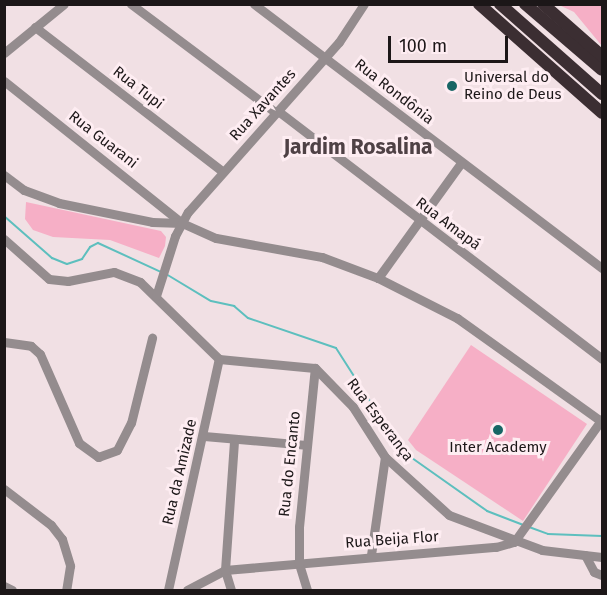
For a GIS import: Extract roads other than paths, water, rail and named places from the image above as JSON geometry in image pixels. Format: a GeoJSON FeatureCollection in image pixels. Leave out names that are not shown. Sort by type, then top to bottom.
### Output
{"type":"FeatureCollection","features":[{"type":"Feature","properties":{"kind":"highway"},"geometry":{"type":"LineString","coordinates":[[479,4],[603,113]]}},
{"type":"Feature","properties":{"kind":"highway"},"geometry":{"type":"LineString","coordinates":[[500,4],[603,94]]}},
{"type":"Feature","properties":{"kind":"highway"},"geometry":{"type":"LineString","coordinates":[[543,4],[603,56]]}},
{"type":"Feature","properties":{"kind":"highway"},"geometry":{"type":"LineString","coordinates":[[526,6],[603,70]]}},
{"type":"Feature","properties":{"kind":"street"},"geometry":{"type":"LineString","coordinates":[[4,53],[64,4]]}},
{"type":"Feature","properties":{"kind":"street","name":"Rua Amapá"},"geometry":{"type":"LineString","coordinates":[[131,4],[603,359]]}},
{"type":"Feature","properties":{"kind":"street","name":"Rua Rondônia"},"geometry":{"type":"LineString","coordinates":[[254,4],[326,57],[461,163],[603,268]]}},
{"type":"Feature","properties":{"kind":"street","name":"Rua Xavantes"},"geometry":{"type":"LineString","coordinates":[[156,296],[166,262],[182,223],[223,172],[326,57],[364,4]]}},
{"type":"Feature","properties":{"kind":"street","name":"Rua Tupi"},"geometry":{"type":"LineString","coordinates":[[34,27],[223,172]]}},
{"type":"Feature","properties":{"kind":"street","name":"Rua Guarani"},"geometry":{"type":"LineString","coordinates":[[4,81],[182,223]]}},
{"type":"Feature","properties":{"kind":"street"},"geometry":{"type":"LineString","coordinates":[[378,278],[421,223],[461,163]]}},
{"type":"Feature","properties":{"kind":"street"},"geometry":{"type":"LineString","coordinates":[[4,175],[24,190],[59,203],[152,222],[182,223],[216,238],[322,256],[378,278],[458,318],[602,420],[531,522],[514,542]]}},
{"type":"Feature","properties":{"kind":"street"},"geometry":{"type":"LineString","coordinates":[[4,239],[50,279],[68,281],[114,272],[140,282],[219,359],[315,368]]}},
{"type":"Feature","properties":{"kind":"street"},"geometry":{"type":"LineString","coordinates":[[4,342],[31,346],[40,354],[79,443],[98,457],[117,450],[130,423],[152,338]]}},
{"type":"Feature","properties":{"kind":"street","name":"Rua da Amizade"},"geometry":{"type":"LineString","coordinates":[[168,591],[204,436],[219,359]]}},
{"type":"Feature","properties":{"kind":"street","name":"Rua do Encanto"},"geometry":{"type":"LineString","coordinates":[[307,591],[299,563],[306,445],[315,368]]}},
{"type":"Feature","properties":{"kind":"street","name":"Rua Esperança"},"geometry":{"type":"LineString","coordinates":[[315,368],[353,407],[385,457],[442,510],[514,542]]}},
{"type":"Feature","properties":{"kind":"street"},"geometry":{"type":"LineString","coordinates":[[204,436],[234,441],[306,445]]}},
{"type":"Feature","properties":{"kind":"street"},"geometry":{"type":"LineString","coordinates":[[231,591],[225,570],[234,441]]}},
{"type":"Feature","properties":{"kind":"street"},"geometry":{"type":"LineString","coordinates":[[371,555],[385,457]]}},
{"type":"Feature","properties":{"kind":"street"},"geometry":{"type":"LineString","coordinates":[[4,489],[51,525],[62,539],[70,566],[66,591]]}},
{"type":"Feature","properties":{"kind":"street","name":"Rua Beija Flor"},"geometry":{"type":"LineString","coordinates":[[187,591],[225,570],[371,555],[496,547],[514,542],[551,552],[603,557]]}},
{"type":"Feature","properties":{"kind":"street"},"geometry":{"type":"LineString","coordinates":[[585,555],[594,572],[603,575]]}},
{"type":"Feature","properties":{"kind":"street"},"geometry":{"type":"LineString","coordinates":[[4,585],[12,591]]}},
{"type":"Feature","properties":{"kind":"waterway"},"geometry":{"type":"LineString","coordinates":[[4,216],[52,258],[67,264],[82,259],[90,247],[98,243],[161,272]]}},
{"type":"Feature","properties":{"kind":"waterway"},"geometry":{"type":"LineString","coordinates":[[166,274],[211,301],[234,306],[248,318],[336,348],[391,434],[412,458],[487,511],[523,525]]}},
{"type":"Feature","properties":{"kind":"waterway"},"geometry":{"type":"LineString","coordinates":[[529,527],[548,534],[602,536]]}},
{"type":"Feature","properties":{"kind":"place","name":"Universal do Reino de Deus"},"geometry":{"type":"Point","coordinates":[452,86]}},
{"type":"Feature","properties":{"kind":"place","name":"Inter Academy"},"geometry":{"type":"Point","coordinates":[498,430]}},
{"type":"Feature","properties":{"kind":"district","name":"Jardim Rosalina"},"geometry":{"type":"Point","coordinates":[358,147]}}]}
